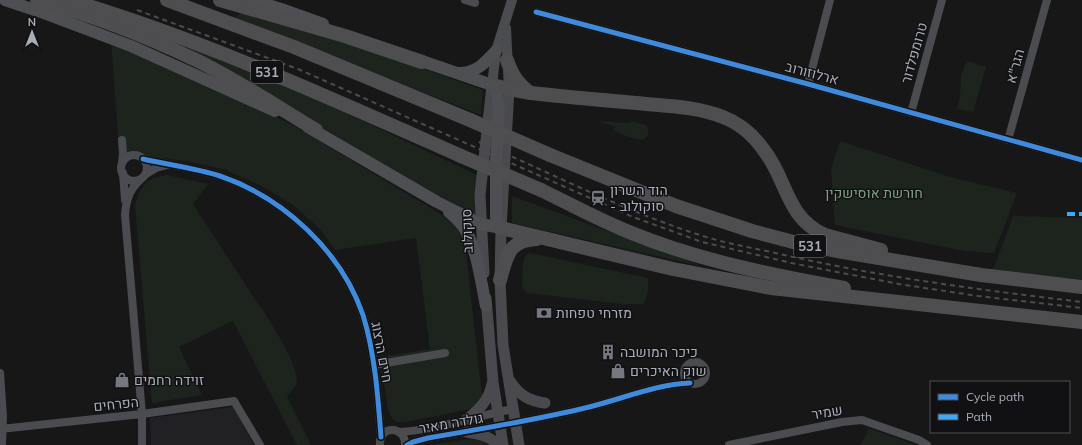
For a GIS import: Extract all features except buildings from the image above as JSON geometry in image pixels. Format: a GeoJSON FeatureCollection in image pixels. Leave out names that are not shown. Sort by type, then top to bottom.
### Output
{"type":"FeatureCollection","features":[{"type":"Feature","properties":{"kind":"highway"},"geometry":{"type":"LineString","coordinates":[[37,0],[106,21],[138,33],[196,60],[235,81],[316,130]]}},
{"type":"Feature","properties":{"kind":"highway","name":"531"},"geometry":{"type":"LineString","coordinates":[[69,0],[124,16],[245,62],[541,190],[628,232],[703,258],[837,287],[896,298],[976,310],[1082,322]]}},
{"type":"Feature","properties":{"kind":"highway","name":"531"},"geometry":{"type":"LineString","coordinates":[[167,0],[294,47],[470,120],[550,156],[676,206],[752,231],[801,244],[966,273],[1082,287]]}},
{"type":"Feature","properties":{"kind":"highway"},"geometry":{"type":"LineString","coordinates":[[220,0],[345,36],[422,62]]}},
{"type":"Feature","properties":{"kind":"highway"},"geometry":{"type":"LineString","coordinates":[[507,60],[517,82],[530,93]]}},
{"type":"Feature","properties":{"kind":"highway"},"geometry":{"type":"LineString","coordinates":[[492,85],[509,90],[530,93],[682,108],[724,117],[746,131],[764,149],[779,175],[798,215],[812,228],[835,238],[966,273]]}},
{"type":"Feature","properties":{"kind":"highway"},"geometry":{"type":"LineString","coordinates":[[501,228],[673,269],[747,284],[809,293],[976,310]]}},
{"type":"Feature","properties":{"kind":"highway"},"geometry":{"type":"LineString","coordinates":[[500,280],[507,255],[517,244],[524,240],[530,239],[551,239]]}},
{"type":"Feature","properties":{"kind":"main road"},"geometry":{"type":"LineString","coordinates":[[5,0],[131,46],[202,77],[316,130],[437,202],[481,224],[501,228]]}},
{"type":"Feature","properties":{"kind":"main road"},"geometry":{"type":"LineString","coordinates":[[252,0],[305,17],[422,62],[492,85],[497,96],[499,108],[496,161],[496,217],[501,228]]}},
{"type":"Feature","properties":{"kind":"main road"},"geometry":{"type":"LineString","coordinates":[[455,72],[466,72],[477,69],[496,51]]}},
{"type":"Feature","properties":{"kind":"main road","name":"סוקולוב"},"geometry":{"type":"LineString","coordinates":[[492,85],[480,195],[486,306],[493,382],[503,445]]}},
{"type":"Feature","properties":{"kind":"main road","name":"סוקולוב"},"geometry":{"type":"LineString","coordinates":[[509,90],[501,228],[500,280],[503,345],[519,445]]}},
{"type":"Feature","properties":{"kind":"main road"},"geometry":{"type":"LineString","coordinates":[[437,202],[456,218],[467,232],[473,248],[486,306]]}},
{"type":"Feature","properties":{"kind":"main road"},"geometry":{"type":"LineString","coordinates":[[508,377],[519,393],[526,398],[535,402],[545,403]]}},
{"type":"Feature","properties":{"kind":"main road"},"geometry":{"type":"LineString","coordinates":[[467,419],[486,402],[493,382]]}},
{"type":"Feature","properties":{"kind":"main road"},"geometry":{"type":"LineString","coordinates":[[467,432],[485,435],[491,438],[498,445]]}},
{"type":"Feature","properties":{"kind":"street"},"geometry":{"type":"LineString","coordinates":[[465,0],[475,3]]}},
{"type":"Feature","properties":{"kind":"street","name":"סוקולוב"},"geometry":{"type":"LineString","coordinates":[[492,85],[496,51],[512,0]]}},
{"type":"Feature","properties":{"kind":"street"},"geometry":{"type":"LineString","coordinates":[[808,84],[830,0]]}},
{"type":"Feature","properties":{"kind":"street","name":"טרומפלדור"},"geometry":{"type":"LineString","coordinates":[[911,113],[942,0]]}},
{"type":"Feature","properties":{"kind":"street","name":"הגר\"א"},"geometry":{"type":"LineString","coordinates":[[1008,140],[1048,0]]}},
{"type":"Feature","properties":{"kind":"street","name":"ארלוזורוב"},"geometry":{"type":"LineString","coordinates":[[536,12],[808,84],[1082,160]]}},
{"type":"Feature","properties":{"kind":"street","name":"סוקולוב"},"geometry":{"type":"LineString","coordinates":[[507,18],[509,90]]}},
{"type":"Feature","properties":{"kind":"street"},"geometry":{"type":"LineString","coordinates":[[126,206],[123,174],[121,168],[123,154],[122,140],[147,166],[143,177]]}},
{"type":"Feature","properties":{"kind":"street"},"geometry":{"type":"LineString","coordinates":[[122,164],[132,155],[140,157]]}},
{"type":"Feature","properties":{"kind":"street","name":"חיים הרצוג"},"geometry":{"type":"LineString","coordinates":[[140,157],[214,174],[237,183],[269,200],[286,212],[306,229],[329,255],[352,289],[363,316],[374,365],[379,409],[379,442]]}},
{"type":"Feature","properties":{"kind":"street"},"geometry":{"type":"LineString","coordinates":[[142,445],[142,414],[125,215],[126,200],[130,192],[143,177],[156,168],[168,164]]}},
{"type":"Feature","properties":{"kind":"street"},"geometry":{"type":"LineString","coordinates":[[123,174],[131,181],[143,177]]}},
{"type":"Feature","properties":{"kind":"street"},"geometry":{"type":"LineString","coordinates":[[374,365],[446,352]]}},
{"type":"Feature","properties":{"kind":"street"},"geometry":{"type":"LineString","coordinates":[[0,373],[3,416],[1,428],[2,445]]}},
{"type":"Feature","properties":{"kind":"street","name":"גולדה מאיר"},"geometry":{"type":"LineString","coordinates":[[406,445],[420,440],[515,424],[592,406],[670,385],[690,383]]}},
{"type":"Feature","properties":{"kind":"street","name":"הפרחים"},"geometry":{"type":"LineString","coordinates":[[1,428],[142,414],[234,400],[260,445]]}},
{"type":"Feature","properties":{"kind":"street"},"geometry":{"type":"LineString","coordinates":[[379,409],[387,424],[403,436],[406,445]]}},
{"type":"Feature","properties":{"kind":"street","name":"גולדה מאיר"},"geometry":{"type":"LineString","coordinates":[[397,431],[444,426],[467,419],[513,409]]}},
{"type":"Feature","properties":{"kind":"street","name":"שמיר"},"geometry":{"type":"LineString","coordinates":[[729,445],[842,422],[862,420],[919,440],[927,445]]}},
{"type":"Feature","properties":{"kind":"street"},"geometry":{"type":"LineString","coordinates":[[379,442],[386,431],[397,431]]}},
{"type":"Feature","properties":{"kind":"shaded area"},"geometry":{"type":"Polygon","coordinates":[[[233,407],[254,445],[151,445],[150,418],[233,407]]]}},
{"type":"Feature","properties":{"kind":"green space"},"geometry":{"type":"Polygon","coordinates":[[[241,12],[341,39],[483,90],[481,115],[234,18],[241,12]]]}},
{"type":"Feature","properties":{"kind":"green space"},"geometry":{"type":"Polygon","coordinates":[[[111,40],[179,68],[298,128],[442,215],[457,228],[465,243],[482,396],[477,408],[406,422],[397,422],[392,418],[388,410],[380,357],[430,349],[416,238],[335,250],[320,229],[293,205],[261,186],[226,170],[186,161],[132,154],[120,163],[111,40]]]}},
{"type":"Feature","properties":{"kind":"green space"},"geometry":{"type":"Polygon","coordinates":[[[191,46],[323,102],[479,176],[477,215],[441,200],[320,126],[187,50],[191,46]]]}},
{"type":"Feature","properties":{"kind":"green space"},"geometry":{"type":"Polygon","coordinates":[[[967,61],[986,67],[973,112],[957,109],[960,97],[961,75],[967,61]]]}},
{"type":"Feature","properties":{"kind":"green space"},"geometry":{"type":"Polygon","coordinates":[[[597,121],[629,123],[632,121],[646,125],[648,133],[646,138],[632,138],[613,130],[615,127],[597,121]]]}},
{"type":"Feature","properties":{"kind":"green space","name":"חורשת אוסישקין"},"geometry":{"type":"Polygon","coordinates":[[[840,141],[950,177],[1017,193],[994,253],[965,251],[835,225],[831,169],[840,141]]]}},
{"type":"Feature","properties":{"kind":"green space"},"geometry":{"type":"Polygon","coordinates":[[[167,175],[208,184],[193,204],[261,307],[290,357],[297,378],[296,385],[287,397],[311,445],[297,445],[233,321],[179,347],[202,395],[152,403],[135,206],[139,193],[150,180],[167,175]]]}},
{"type":"Feature","properties":{"kind":"green space"},"geometry":{"type":"Polygon","coordinates":[[[512,196],[705,267],[512,223],[512,196]]]}},
{"type":"Feature","properties":{"kind":"green space"},"geometry":{"type":"Polygon","coordinates":[[[1013,216],[1082,218],[1082,280],[993,270],[1013,216]]]}},
{"type":"Feature","properties":{"kind":"green space"},"geometry":{"type":"Polygon","coordinates":[[[530,253],[648,278],[646,298],[643,304],[622,304],[527,293],[522,286],[523,262],[527,254],[530,253]]]}},
{"type":"Feature","properties":{"kind":"green space"},"geometry":{"type":"Polygon","coordinates":[[[868,428],[916,445],[860,445],[867,434],[868,428]]]}},
{"type":"Feature","properties":{"kind":"green space"},"geometry":{"type":"Polygon","coordinates":[[[469,439],[482,440],[487,445],[428,445],[469,439]]]}},
{"type":"Feature","properties":{"kind":"railway"},"geometry":{"type":"LineString","coordinates":[[137,10],[298,69],[633,217],[702,242],[796,264],[899,284],[978,296],[1082,308]]}},
{"type":"Feature","properties":{"kind":"railway"},"geometry":{"type":"LineString","coordinates":[[479,142],[646,216],[712,239],[855,270],[968,288],[1082,302]]}},
{"type":"Feature","properties":{"kind":"marked path"},"geometry":{"type":"LineString","coordinates":[[1067,214],[1082,214]]}},
{"type":"Feature","properties":{"kind":"cycle path"},"geometry":{"type":"LineString","coordinates":[[536,12],[808,84],[1082,160]]}},
{"type":"Feature","properties":{"kind":"cycle path"},"geometry":{"type":"LineString","coordinates":[[143,159],[211,173],[244,186],[266,198],[288,213],[325,249],[340,269],[353,292],[363,315],[373,360],[381,437]]}},
{"type":"Feature","properties":{"kind":"cycle path"},"geometry":{"type":"LineString","coordinates":[[407,445],[428,438],[569,412],[665,386],[690,383]]}},
{"type":"Feature","properties":{"kind":"place","name":"הוד השרון - סוקולוב"},"geometry":{"type":"Point","coordinates":[598,198]}},
{"type":"Feature","properties":{"kind":"place","name":"מזרחי טפחות"},"geometry":{"type":"Point","coordinates":[544,313]}},
{"type":"Feature","properties":{"kind":"place","name":"כיכר המושבה"},"geometry":{"type":"Point","coordinates":[608,352]}},
{"type":"Feature","properties":{"kind":"place","name":"שוק האיכרים"},"geometry":{"type":"Point","coordinates":[618,371]}},
{"type":"Feature","properties":{"kind":"place","name":"זוידה רחמים"},"geometry":{"type":"Point","coordinates":[122,380]}}]}
